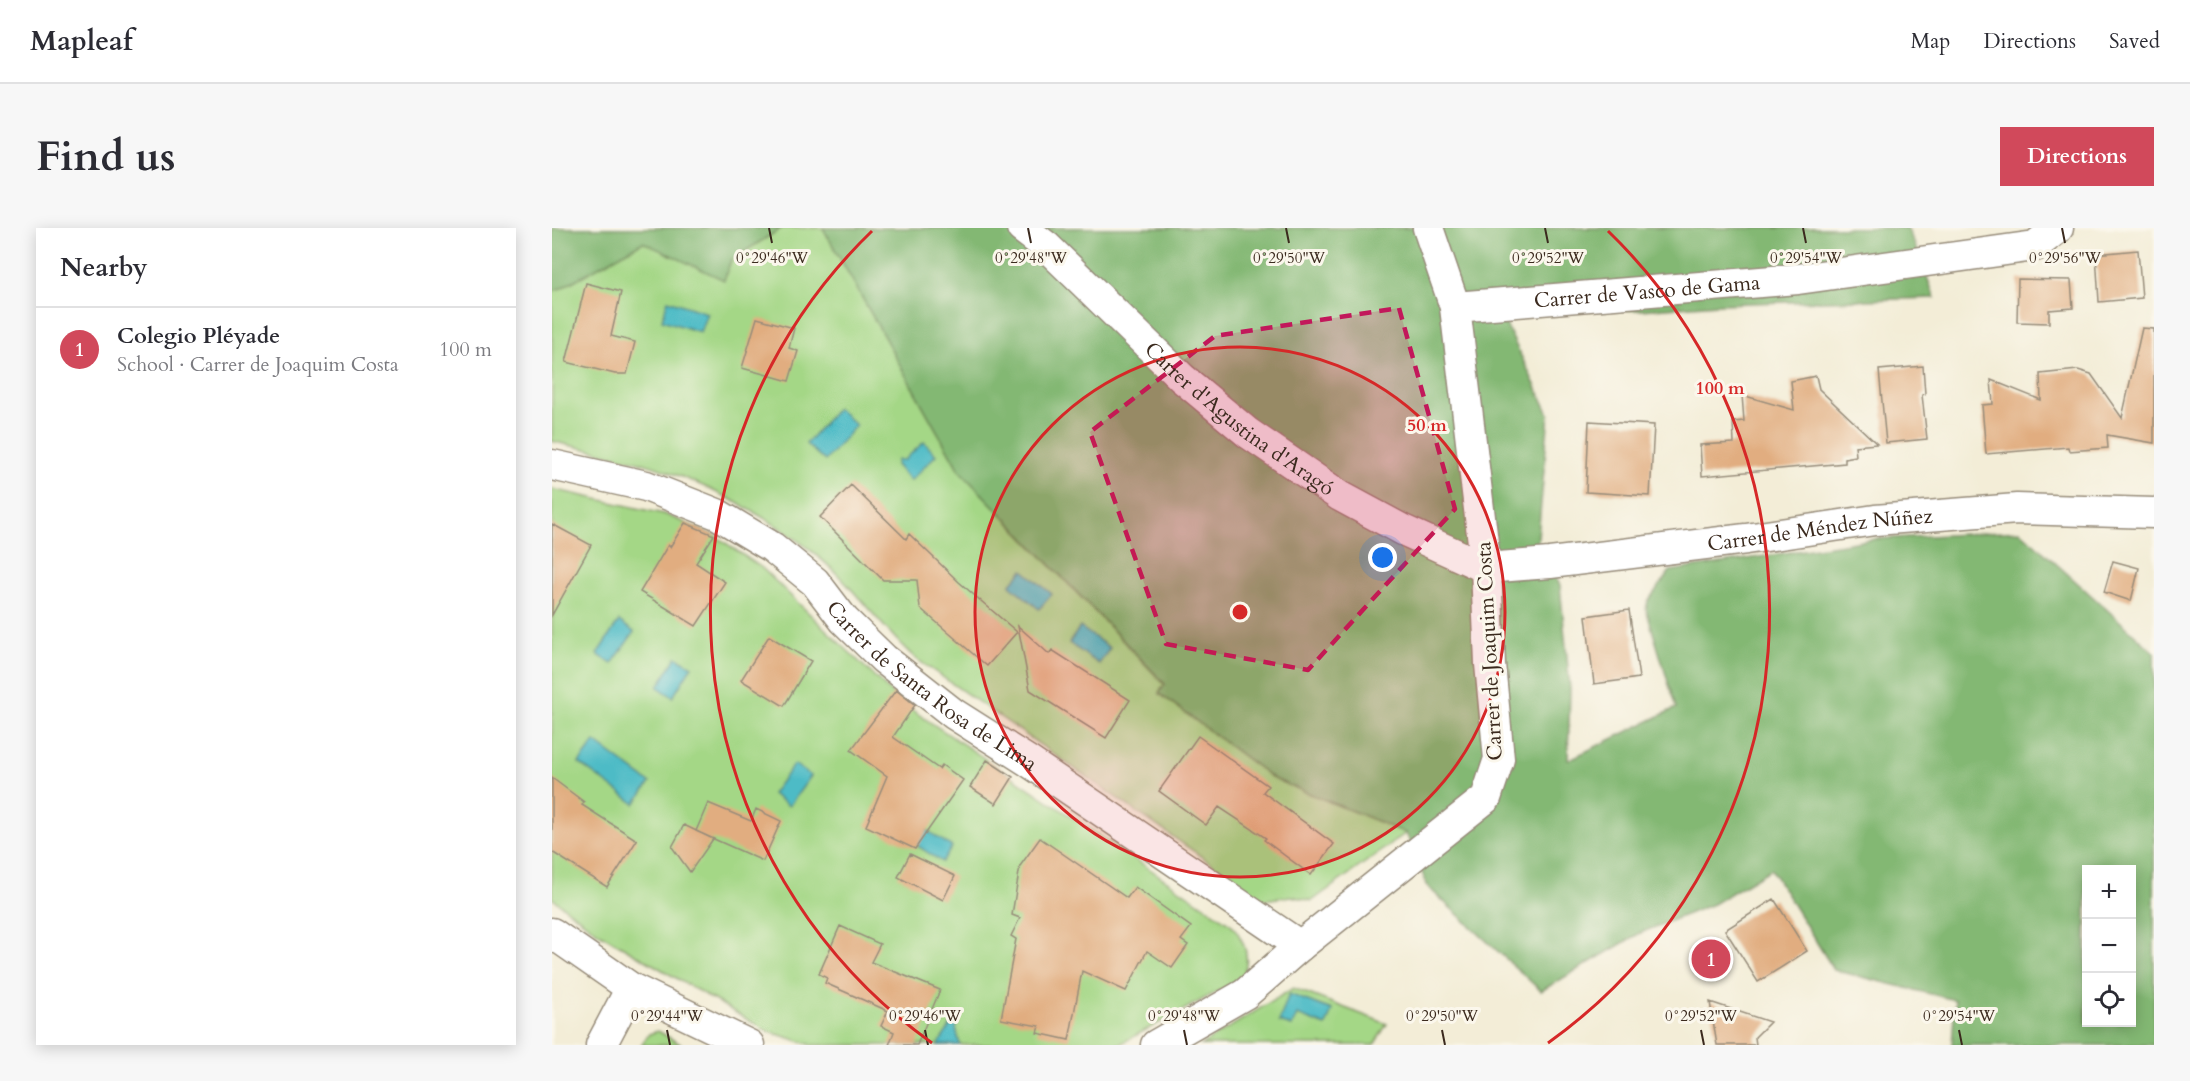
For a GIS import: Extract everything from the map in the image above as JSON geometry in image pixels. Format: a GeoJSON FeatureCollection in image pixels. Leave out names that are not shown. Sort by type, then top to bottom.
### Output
{"type":"FeatureCollection","features":[{"type":"Feature","properties":{"kind":"street","name":"Carrer d'Agustina d'Aragó"},"geometry":{"type":"LineString","coordinates":[[1022,228],[1047,247],[1182,378],[1248,433],[1340,496],[1403,530],[1486,567]]}},
{"type":"Feature","properties":{"kind":"street"},"geometry":{"type":"LineString","coordinates":[[1428,228],[1455,307]]}},
{"type":"Feature","properties":{"kind":"street","name":"Carrer de Vasco de Gama"},"geometry":{"type":"LineString","coordinates":[[1455,307],[1798,279],[2035,246],[2058,228]]}},
{"type":"Feature","properties":{"kind":"street","name":"Carrer de Joaquim Costa"},"geometry":{"type":"LineString","coordinates":[[1156,1045],[1245,994],[1300,946],[1486,798],[1499,759],[1490,664],[1486,567],[1455,307]]}},
{"type":"Feature","properties":{"kind":"street","name":"Carrer de Santa Rosa de Lima"},"geometry":{"type":"LineString","coordinates":[[552,465],[646,486],[717,514],[772,547],[815,582],[844,620],[884,660],[954,714],[1028,761],[1300,946]]}},
{"type":"Feature","properties":{"kind":"street","name":"Carrer de Méndez Núñez"},"geometry":{"type":"LineString","coordinates":[[1486,567],[1550,563],[1746,539],[1875,519],[2017,509],[2154,513]]}},
{"type":"Feature","properties":{"kind":"street"},"geometry":{"type":"LineString","coordinates":[[552,933],[631,988],[749,1045]]}},
{"type":"Feature","properties":{"kind":"street"},"geometry":{"type":"LineString","coordinates":[[601,1045],[631,988]]}},
{"type":"Feature","properties":{"kind":"highlighted area"},"geometry":{"type":"Polygon","coordinates":[[[1399,308],[1455,509],[1308,670],[1166,644],[1090,432],[1215,336],[1399,308]]]}},
{"type":"Feature","properties":{"kind":"green space"},"geometry":{"type":"Polygon","coordinates":[[[552,228],[782,228],[731,260],[724,280],[643,242],[552,291],[552,228]]]}},
{"type":"Feature","properties":{"kind":"green space"},"geometry":{"type":"Polygon","coordinates":[[[782,228],[823,228],[959,470],[1165,685],[1159,693],[1274,779],[1406,833],[1312,901],[1291,896],[1264,900],[915,658],[831,568],[813,552],[772,523],[704,486],[658,468],[552,441],[552,291],[643,242],[724,279],[731,260],[782,228]]]}},
{"type":"Feature","properties":{"kind":"green space"},"geometry":{"type":"Polygon","coordinates":[[[823,228],[1907,228],[1935,298],[1718,304],[1640,310],[1499,310],[1549,414],[1537,548],[1560,585],[1570,689],[1568,760],[1676,708],[1646,609],[1648,601],[1670,571],[1875,539],[2020,531],[2154,652],[2154,1045],[1952,1045],[1955,1000],[1834,970],[1771,869],[1713,904],[1640,933],[1541,991],[1428,887],[1406,833],[1274,779],[1159,693],[1165,684],[959,470],[823,228]]]}},
{"type":"Feature","properties":{"kind":"green space"},"geometry":{"type":"Polygon","coordinates":[[[552,489],[664,514],[714,535],[762,568],[903,704],[1232,925],[1246,951],[1246,965],[1241,979],[1118,1045],[812,1045],[767,1031],[599,933],[552,898],[552,489]]]}},
{"type":"Feature","properties":{"kind":"green space"},"geometry":{"type":"Polygon","coordinates":[[[1293,988],[1387,1024],[1374,1045],[1201,1045],[1293,988]]]}},
{"type":"Feature","properties":{"kind":"green space"},"geometry":{"type":"Polygon","coordinates":[[[658,1031],[682,1045],[641,1045],[649,1034],[658,1031]]]}},
{"type":"Feature","properties":{"kind":"water"},"geometry":{"type":"Polygon","coordinates":[[[668,300],[707,313],[700,332],[662,320],[668,300]]]}},
{"type":"Feature","properties":{"kind":"water"},"geometry":{"type":"Polygon","coordinates":[[[837,408],[856,425],[825,461],[806,444],[837,408]]]}},
{"type":"Feature","properties":{"kind":"water"},"geometry":{"type":"Polygon","coordinates":[[[924,442],[936,455],[910,481],[896,465],[897,460],[904,460],[924,442]]]}},
{"type":"Feature","properties":{"kind":"water"},"geometry":{"type":"Polygon","coordinates":[[[1023,570],[1052,594],[1039,609],[1010,585],[1023,570]]]}},
{"type":"Feature","properties":{"kind":"water"},"geometry":{"type":"Polygon","coordinates":[[[619,621],[634,632],[612,664],[597,654],[619,621]]]}},
{"type":"Feature","properties":{"kind":"water"},"geometry":{"type":"Polygon","coordinates":[[[1080,627],[1110,648],[1099,664],[1069,643],[1080,627]]]}},
{"type":"Feature","properties":{"kind":"water"},"geometry":{"type":"Polygon","coordinates":[[[676,657],[692,666],[673,697],[658,687],[676,657]]]}},
{"type":"Feature","properties":{"kind":"water"},"geometry":{"type":"Polygon","coordinates":[[[595,742],[650,783],[635,804],[579,763],[595,742]]]}},
{"type":"Feature","properties":{"kind":"water"},"geometry":{"type":"Polygon","coordinates":[[[794,764],[811,776],[789,806],[772,794],[794,764]]]}},
{"type":"Feature","properties":{"kind":"water"},"geometry":{"type":"Polygon","coordinates":[[[919,825],[952,847],[942,862],[909,840],[919,825]]]}},
{"type":"Feature","properties":{"kind":"water"},"geometry":{"type":"Polygon","coordinates":[[[1289,994],[1332,1010],[1326,1026],[1297,1015],[1292,1026],[1279,1022],[1289,994]]]}},
{"type":"Feature","properties":{"kind":"water"},"geometry":{"type":"Polygon","coordinates":[[[956,1017],[959,1019],[956,1028],[960,1045],[938,1045],[956,1017]]]}},
{"type":"Feature","properties":{"kind":"building"},"geometry":{"type":"Polygon","coordinates":[[[2138,250],[2142,298],[2099,302],[2096,254],[2138,250]]]}},
{"type":"Feature","properties":{"kind":"building"},"geometry":{"type":"Polygon","coordinates":[[[2018,279],[2071,280],[2073,308],[2049,310],[2049,323],[2017,322],[2018,279]]]}},
{"type":"Feature","properties":{"kind":"building"},"geometry":{"type":"Polygon","coordinates":[[[586,283],[621,292],[611,336],[635,342],[627,374],[615,374],[566,362],[586,283]]]}},
{"type":"Feature","properties":{"kind":"building"},"geometry":{"type":"Polygon","coordinates":[[[757,318],[794,328],[789,348],[798,351],[789,381],[742,368],[757,318]]]}},
{"type":"Feature","properties":{"kind":"building"},"geometry":{"type":"Polygon","coordinates":[[[2142,328],[2154,329],[2154,443],[2107,435],[2108,448],[2069,451],[2068,447],[1986,454],[1982,405],[1993,404],[1991,380],[2041,400],[2040,374],[2078,370],[2091,374],[2122,418],[2142,328]]]}},
{"type":"Feature","properties":{"kind":"building"},"geometry":{"type":"Polygon","coordinates":[[[1923,366],[1925,394],[1922,395],[1927,439],[1886,443],[1879,370],[1923,366]]]}},
{"type":"Feature","properties":{"kind":"building"},"geometry":{"type":"Polygon","coordinates":[[[1816,376],[1819,389],[1877,444],[1855,446],[1856,456],[1845,458],[1845,463],[1702,476],[1700,445],[1734,443],[1733,422],[1744,421],[1742,395],[1794,410],[1791,381],[1816,376]]]}},
{"type":"Feature","properties":{"kind":"building"},"geometry":{"type":"Polygon","coordinates":[[[1589,421],[1654,425],[1650,496],[1586,492],[1589,421]]]}},
{"type":"Feature","properties":{"kind":"building"},"geometry":{"type":"Polygon","coordinates":[[[851,485],[906,539],[909,534],[959,582],[1017,632],[987,666],[920,608],[917,580],[883,580],[820,517],[851,485]]]}},
{"type":"Feature","properties":{"kind":"building"},"geometry":{"type":"Polygon","coordinates":[[[685,523],[714,535],[696,563],[725,582],[696,626],[640,592],[668,545],[670,547],[685,523]]]}},
{"type":"Feature","properties":{"kind":"building"},"geometry":{"type":"Polygon","coordinates":[[[552,524],[591,545],[552,615],[552,524]]]}},
{"type":"Feature","properties":{"kind":"building"},"geometry":{"type":"Polygon","coordinates":[[[2113,561],[2139,568],[2131,601],[2104,592],[2113,561]]]}},
{"type":"Feature","properties":{"kind":"building"},"geometry":{"type":"Polygon","coordinates":[[[1629,610],[1639,678],[1594,684],[1586,616],[1629,610]]]}},
{"type":"Feature","properties":{"kind":"building"},"geometry":{"type":"Polygon","coordinates":[[[1018,626],[1049,654],[1052,650],[1130,700],[1106,738],[1030,690],[1018,626]]]}},
{"type":"Feature","properties":{"kind":"building"},"geometry":{"type":"Polygon","coordinates":[[[769,636],[811,661],[784,706],[741,680],[769,636]]]}},
{"type":"Feature","properties":{"kind":"building"},"geometry":{"type":"Polygon","coordinates":[[[896,690],[915,705],[893,737],[939,769],[942,765],[963,780],[915,849],[866,826],[887,776],[851,750],[896,690]]]}},
{"type":"Feature","properties":{"kind":"building"},"geometry":{"type":"Polygon","coordinates":[[[1198,736],[1268,786],[1263,792],[1334,844],[1311,875],[1264,840],[1266,838],[1219,807],[1206,825],[1159,791],[1198,736]]]}},
{"type":"Feature","properties":{"kind":"building"},"geometry":{"type":"Polygon","coordinates":[[[987,760],[1013,777],[996,804],[970,787],[987,760]]]}},
{"type":"Feature","properties":{"kind":"building"},"geometry":{"type":"Polygon","coordinates":[[[552,778],[584,802],[582,805],[637,840],[607,887],[552,852],[552,778]]]}},
{"type":"Feature","properties":{"kind":"building"},"geometry":{"type":"Polygon","coordinates":[[[708,803],[751,821],[756,809],[781,821],[763,861],[696,831],[708,803]]]}},
{"type":"Feature","properties":{"kind":"building"},"geometry":{"type":"Polygon","coordinates":[[[684,825],[713,839],[690,872],[672,847],[684,825]]]}},
{"type":"Feature","properties":{"kind":"building"},"geometry":{"type":"Polygon","coordinates":[[[1040,838],[1127,898],[1135,887],[1191,927],[1181,940],[1188,945],[1172,968],[1147,951],[1126,991],[1082,971],[1069,1040],[1037,1033],[1039,1026],[1001,1019],[1016,939],[1011,936],[1020,918],[1012,915],[1020,866],[1040,838]]]}},
{"type":"Feature","properties":{"kind":"building"},"geometry":{"type":"Polygon","coordinates":[[[910,854],[955,876],[943,900],[898,877],[910,854]]]}},
{"type":"Feature","properties":{"kind":"building"},"geometry":{"type":"Polygon","coordinates":[[[1774,899],[1807,951],[1758,982],[1725,930],[1774,899]]]}},
{"type":"Feature","properties":{"kind":"building"},"geometry":{"type":"Polygon","coordinates":[[[840,926],[880,944],[871,962],[940,990],[917,1045],[889,1045],[894,1032],[881,1026],[888,1011],[825,983],[827,978],[819,974],[840,926]]]}},
{"type":"Feature","properties":{"kind":"building"},"geometry":{"type":"Polygon","coordinates":[[[1710,1002],[1770,1022],[1755,1037],[1756,1045],[1717,1045],[1710,1002]]]}},
{"type":"Feature","properties":{"kind":"place","name":"Colegio Pléyade"},"geometry":{"type":"Point","coordinates":[1711,959]}}]}
